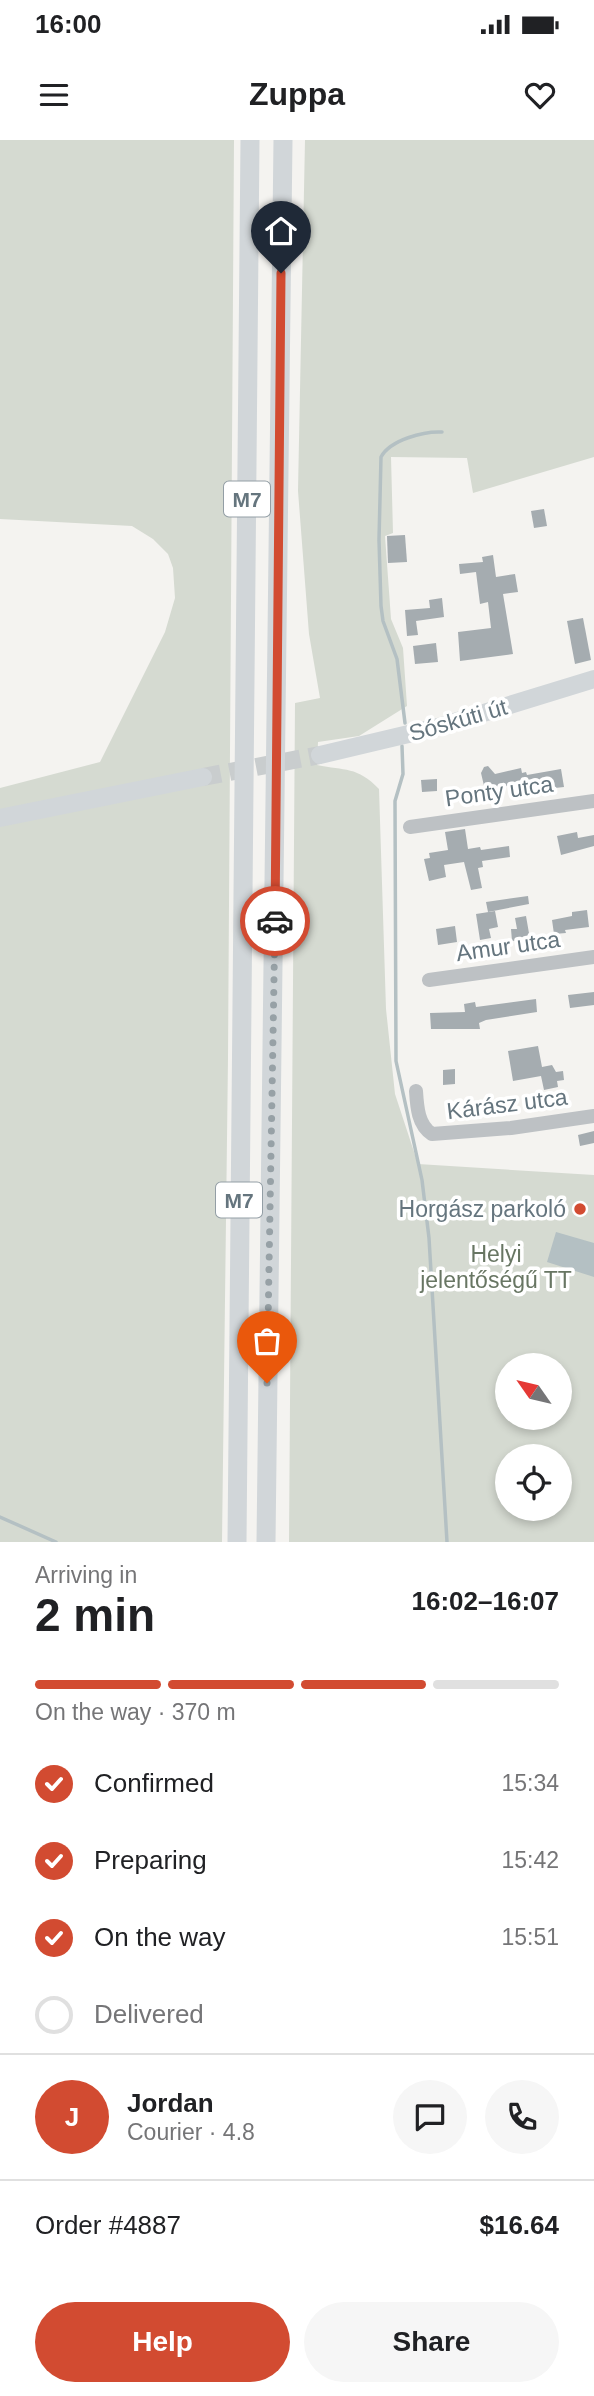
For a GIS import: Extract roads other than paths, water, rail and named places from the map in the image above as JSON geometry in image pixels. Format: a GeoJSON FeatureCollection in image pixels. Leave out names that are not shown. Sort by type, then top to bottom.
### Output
{"type":"FeatureCollection","features":[{"type":"Feature","properties":{"kind":"highway","name":"M7"},"geometry":{"type":"LineString","coordinates":[[237,1542],[250,140]]}},
{"type":"Feature","properties":{"kind":"highway","name":"M7"},"geometry":{"type":"LineString","coordinates":[[266,1542],[283,140]]}},
{"type":"Feature","properties":{"kind":"main road","name":"Sóskúti út"},"geometry":{"type":"LineString","coordinates":[[320,755],[438,727],[594,679]]}},
{"type":"Feature","properties":{"kind":"main road"},"geometry":{"type":"LineString","coordinates":[[0,818],[203,777]]}},
{"type":"Feature","properties":{"kind":"street","name":"Ponty utca"},"geometry":{"type":"LineString","coordinates":[[410,827],[594,801]]}},
{"type":"Feature","properties":{"kind":"street","name":"Amur utca"},"geometry":{"type":"LineString","coordinates":[[429,980],[594,957]]}},
{"type":"Feature","properties":{"kind":"street","name":"Kárász utca"},"geometry":{"type":"LineString","coordinates":[[416,1091],[421,1119],[432,1134],[511,1128],[594,1116]]}},
{"type":"Feature","properties":{"kind":"waterway"},"geometry":{"type":"LineString","coordinates":[[405,723],[397,659],[383,621],[381,606],[381,457],[400,441],[426,433],[442,432]]}},
{"type":"Feature","properties":{"kind":"waterway"},"geometry":{"type":"LineString","coordinates":[[402,746],[403,774],[395,801],[396,1061],[422,1180],[429,1238],[447,1542]]}},
{"type":"Feature","properties":{"kind":"waterway"},"geometry":{"type":"LineString","coordinates":[[0,1517],[56,1542]]}},
{"type":"Feature","properties":{"kind":"tunnel"},"geometry":{"type":"LineString","coordinates":[[203,777],[320,755]]}},
{"type":"Feature","properties":{"kind":"place","name":"Horgász parkoló"},"geometry":{"type":"Point","coordinates":[580,1209]}},
{"type":"Feature","properties":{"kind":"park label","name":"Helyi jelentőségű TT"},"geometry":{"type":"Point","coordinates":[496,1267]}}]}
